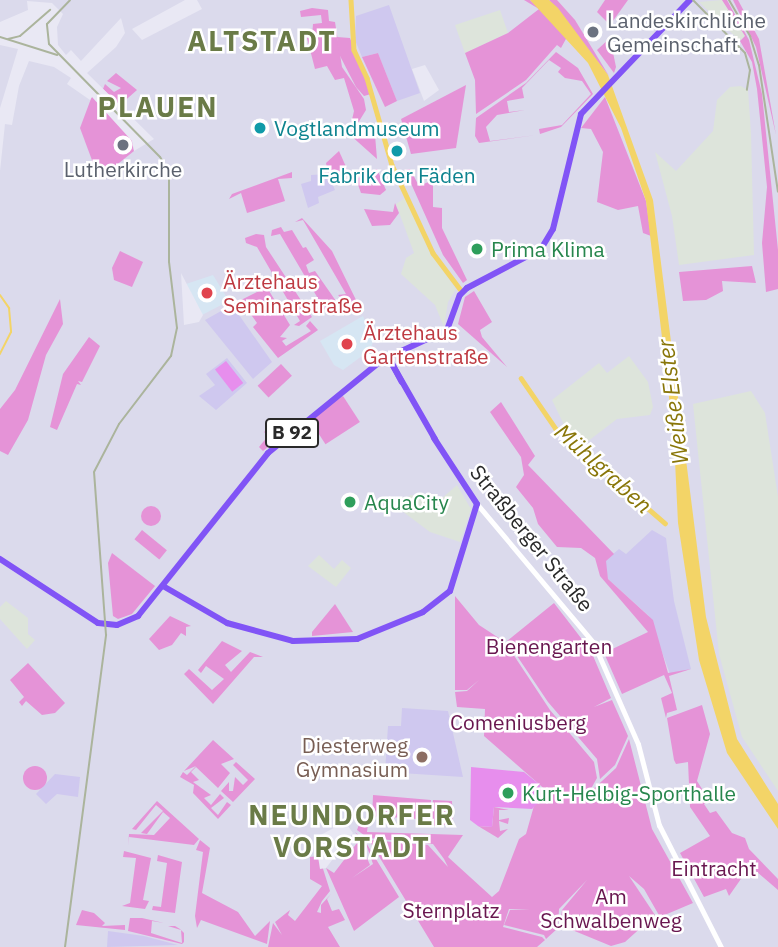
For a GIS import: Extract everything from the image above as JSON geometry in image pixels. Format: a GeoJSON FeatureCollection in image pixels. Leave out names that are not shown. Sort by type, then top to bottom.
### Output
{"type":"FeatureCollection","features":[{"type":"Feature","properties":{"kind":"main road","name":"B 92"},"geometry":{"type":"LineString","coordinates":[[0,559],[107,625],[133,620],[268,453],[388,357],[444,333],[458,299],[472,285],[526,260],[547,242],[581,114],[690,0]]}},
{"type":"Feature","properties":{"kind":"main road","name":"Straßberger Straße"},"geometry":{"type":"LineString","coordinates":[[388,357],[445,459],[477,504],[593,642],[638,744],[659,825],[721,947]]}},
{"type":"Feature","properties":{"kind":"main road"},"geometry":{"type":"LineString","coordinates":[[163,586],[215,618],[273,638],[328,642],[366,637],[411,619],[447,594],[477,504]]}},
{"type":"Feature","properties":{"kind":"shaded area"},"geometry":{"type":"Polygon","coordinates":[[[185,0],[197,0],[202,9],[142,40],[132,29],[185,0]]]}},
{"type":"Feature","properties":{"kind":"shaded area"},"geometry":{"type":"Polygon","coordinates":[[[722,0],[745,36],[740,41],[699,2],[722,0]]]}},
{"type":"Feature","properties":{"kind":"shaded area"},"geometry":{"type":"Polygon","coordinates":[[[27,1],[52,3],[63,14],[57,27],[58,45],[66,55],[71,50],[81,61],[121,18],[125,33],[116,47],[87,73],[154,139],[134,151],[132,141],[92,97],[90,100],[67,84],[71,78],[54,67],[29,61],[19,86],[12,125],[5,124],[0,171],[0,108],[18,49],[0,45],[0,22],[28,10],[27,1]]]}},
{"type":"Feature","properties":{"kind":"shaded area"},"geometry":{"type":"Polygon","coordinates":[[[389,5],[420,93],[397,101],[378,53],[362,57],[355,40],[356,16],[389,5]]]}},
{"type":"Feature","properties":{"kind":"shaded area"},"geometry":{"type":"Polygon","coordinates":[[[500,10],[508,33],[465,53],[455,25],[500,10]]]}},
{"type":"Feature","properties":{"kind":"shaded area"},"geometry":{"type":"Polygon","coordinates":[[[425,65],[439,90],[424,101],[412,69],[425,65]]]}},
{"type":"Feature","properties":{"kind":"shaded area"},"geometry":{"type":"Polygon","coordinates":[[[741,86],[748,90],[754,255],[679,265],[672,216],[655,152],[676,171],[713,131],[717,100],[730,87],[741,86]]]}},
{"type":"Feature","properties":{"kind":"shaded area"},"geometry":{"type":"Polygon","coordinates":[[[328,174],[335,190],[318,197],[319,203],[308,208],[301,184],[311,181],[311,175],[328,174]]]}},
{"type":"Feature","properties":{"kind":"shaded area"},"geometry":{"type":"Polygon","coordinates":[[[405,198],[429,251],[456,289],[448,302],[444,327],[435,305],[401,274],[406,258],[414,253],[396,204],[405,198]]]}},
{"type":"Feature","properties":{"kind":"shaded area"},"geometry":{"type":"Polygon","coordinates":[[[181,273],[203,315],[199,322],[184,325],[181,273]]]}},
{"type":"Feature","properties":{"kind":"shaded area","name":"Ärztehaus Seminarstraße"},"geometry":{"type":"Polygon","coordinates":[[[213,275],[229,301],[202,315],[186,284],[213,275]]]}},
{"type":"Feature","properties":{"kind":"shaded area"},"geometry":{"type":"Polygon","coordinates":[[[232,305],[272,362],[253,379],[205,320],[232,305]]]}},
{"type":"Feature","properties":{"kind":"shaded area","name":"Ärztehaus Gartenstraße"},"geometry":{"type":"Polygon","coordinates":[[[363,316],[373,342],[370,350],[343,370],[334,365],[320,341],[363,316]]]}},
{"type":"Feature","properties":{"kind":"shaded area"},"geometry":{"type":"Polygon","coordinates":[[[629,356],[648,382],[653,407],[650,415],[617,419],[583,445],[568,433],[552,400],[599,363],[607,373],[629,356]]]}},
{"type":"Feature","properties":{"kind":"shaded area"},"geometry":{"type":"Polygon","coordinates":[[[227,358],[247,383],[216,410],[199,396],[215,385],[206,374],[227,358]]]}},
{"type":"Feature","properties":{"kind":"shaded area"},"geometry":{"type":"Polygon","coordinates":[[[226,361],[243,383],[232,392],[215,370],[226,361]]]}},
{"type":"Feature","properties":{"kind":"shaded area"},"geometry":{"type":"Polygon","coordinates":[[[751,391],[765,413],[778,497],[778,791],[742,737],[719,654],[693,404],[751,391]]]}},
{"type":"Feature","properties":{"kind":"shaded area"},"geometry":{"type":"Polygon","coordinates":[[[457,485],[471,509],[460,542],[430,532],[402,511],[410,495],[440,500],[457,485]]]}},
{"type":"Feature","properties":{"kind":"shaded area"},"geometry":{"type":"Polygon","coordinates":[[[652,530],[666,538],[674,601],[691,669],[670,674],[649,616],[608,579],[606,570],[606,560],[619,549],[626,554],[652,530]]]}},
{"type":"Feature","properties":{"kind":"shaded area"},"geometry":{"type":"Polygon","coordinates":[[[319,555],[334,569],[342,560],[351,568],[336,587],[308,566],[319,555]]]}},
{"type":"Feature","properties":{"kind":"shaded area"},"geometry":{"type":"Polygon","coordinates":[[[6,601],[28,618],[28,634],[35,640],[27,649],[0,619],[0,607],[6,601]]]}},
{"type":"Feature","properties":{"kind":"shaded area"},"geometry":{"type":"Polygon","coordinates":[[[402,708],[448,711],[463,777],[385,772],[388,726],[401,726],[402,708]]]}},
{"type":"Feature","properties":{"kind":"shaded area"},"geometry":{"type":"Polygon","coordinates":[[[471,767],[524,772],[540,785],[538,803],[532,809],[494,807],[492,827],[478,826],[470,820],[471,767]]]}},
{"type":"Feature","properties":{"kind":"shaded area"},"geometry":{"type":"Polygon","coordinates":[[[55,774],[80,777],[78,797],[57,794],[46,804],[36,794],[55,774]]]}},
{"type":"Feature","properties":{"kind":"shaded area"},"geometry":{"type":"Polygon","coordinates":[[[345,822],[353,833],[326,868],[320,869],[315,838],[345,822]]]}},
{"type":"Feature","properties":{"kind":"shaded area"},"geometry":{"type":"Polygon","coordinates":[[[108,931],[144,936],[178,945],[107,947],[108,931]]]}},
{"type":"Feature","properties":{"kind":"green space"},"geometry":{"type":"Polygon","coordinates":[[[524,0],[530,0],[540,9],[567,37],[561,48],[557,45],[526,80],[476,114],[475,80],[465,53],[508,33],[539,9],[524,0]]]}},
{"type":"Feature","properties":{"kind":"green space"},"geometry":{"type":"Polygon","coordinates":[[[549,0],[557,0],[575,20],[609,76],[549,0]]]}},
{"type":"Feature","properties":{"kind":"green space"},"geometry":{"type":"Polygon","coordinates":[[[605,0],[628,0],[610,25],[597,12],[605,0]]]}},
{"type":"Feature","properties":{"kind":"green space"},"geometry":{"type":"Polygon","coordinates":[[[722,0],[727,0],[749,40],[762,94],[778,250],[778,289],[766,292],[762,243],[767,187],[757,89],[752,62],[740,41],[745,36],[722,0]]]}},
{"type":"Feature","properties":{"kind":"green space"},"geometry":{"type":"Polygon","coordinates":[[[733,0],[738,0],[759,39],[776,135],[756,47],[733,0]]]}},
{"type":"Feature","properties":{"kind":"green space"},"geometry":{"type":"Polygon","coordinates":[[[312,8],[328,10],[329,21],[335,22],[342,67],[364,99],[366,110],[358,123],[336,134],[335,130],[351,124],[354,111],[344,78],[335,80],[327,66],[315,69],[307,38],[312,36],[313,24],[322,23],[321,15],[301,17],[300,11],[312,8]]]}},
{"type":"Feature","properties":{"kind":"green space"},"geometry":{"type":"Polygon","coordinates":[[[337,37],[350,38],[371,94],[364,96],[356,87],[339,54],[337,37]]]}},
{"type":"Feature","properties":{"kind":"green space"},"geometry":{"type":"Polygon","coordinates":[[[610,38],[616,67],[614,73],[597,50],[610,38]]]}},
{"type":"Feature","properties":{"kind":"green space"},"geometry":{"type":"Polygon","coordinates":[[[556,52],[578,68],[593,94],[561,127],[540,134],[539,129],[562,125],[591,94],[582,81],[565,78],[558,72],[561,68],[549,60],[522,88],[524,98],[507,101],[509,112],[525,110],[497,115],[486,127],[490,141],[536,135],[479,143],[475,136],[476,118],[526,83],[556,52]]]}},
{"type":"Feature","properties":{"kind":"green space"},"geometry":{"type":"Polygon","coordinates":[[[378,53],[397,101],[385,107],[362,57],[378,53]]]}},
{"type":"Feature","properties":{"kind":"green space"},"geometry":{"type":"Polygon","coordinates":[[[116,73],[137,90],[120,105],[103,89],[105,84],[114,92],[121,88],[107,81],[116,73]]]}},
{"type":"Feature","properties":{"kind":"green space"},"geometry":{"type":"Polygon","coordinates":[[[466,85],[456,148],[411,154],[401,119],[466,85]]]}},
{"type":"Feature","properties":{"kind":"green space"},"geometry":{"type":"Polygon","coordinates":[[[92,96],[132,140],[134,151],[99,179],[80,128],[92,96]]]}},
{"type":"Feature","properties":{"kind":"green space"},"geometry":{"type":"Polygon","coordinates":[[[605,97],[646,201],[651,236],[643,233],[638,206],[618,210],[597,202],[603,152],[591,129],[581,128],[605,97]]]}},
{"type":"Feature","properties":{"kind":"green space"},"geometry":{"type":"Polygon","coordinates":[[[359,124],[367,137],[375,135],[377,159],[349,134],[359,124]]]}},
{"type":"Feature","properties":{"kind":"green space"},"geometry":{"type":"Polygon","coordinates":[[[339,151],[347,169],[329,177],[326,163],[339,151]]]}},
{"type":"Feature","properties":{"kind":"green space"},"geometry":{"type":"Polygon","coordinates":[[[377,169],[386,190],[380,195],[361,193],[356,179],[377,169]]]}},
{"type":"Feature","properties":{"kind":"green space"},"geometry":{"type":"Polygon","coordinates":[[[410,169],[419,186],[440,177],[433,184],[433,207],[442,208],[442,228],[467,280],[463,283],[443,255],[405,170],[410,169]]]}},
{"type":"Feature","properties":{"kind":"green space"},"geometry":{"type":"Polygon","coordinates":[[[292,172],[292,178],[278,179],[285,201],[247,213],[241,193],[229,199],[232,194],[292,172]]]}},
{"type":"Feature","properties":{"kind":"green space"},"geometry":{"type":"Polygon","coordinates":[[[395,203],[399,213],[390,225],[372,226],[364,209],[393,212],[395,203]]]}},
{"type":"Feature","properties":{"kind":"green space"},"geometry":{"type":"Polygon","coordinates":[[[302,218],[332,251],[359,306],[355,311],[338,295],[346,294],[303,220],[295,222],[302,218]]]}},
{"type":"Feature","properties":{"kind":"green space"},"geometry":{"type":"Polygon","coordinates":[[[281,227],[284,232],[292,230],[303,248],[306,247],[314,260],[306,265],[309,273],[315,271],[336,301],[318,314],[314,309],[323,307],[280,234],[271,236],[272,230],[281,227]]]}},
{"type":"Feature","properties":{"kind":"green space"},"geometry":{"type":"Polygon","coordinates":[[[256,234],[264,235],[266,247],[312,317],[299,326],[294,325],[300,321],[257,247],[246,243],[245,238],[256,234]]]}},
{"type":"Feature","properties":{"kind":"green space"},"geometry":{"type":"Polygon","coordinates":[[[120,251],[143,262],[132,287],[114,280],[112,268],[120,251]]]}},
{"type":"Feature","properties":{"kind":"green space"},"geometry":{"type":"Polygon","coordinates":[[[752,266],[756,283],[722,281],[723,291],[706,300],[683,301],[679,272],[752,266]]]}},
{"type":"Feature","properties":{"kind":"green space"},"geometry":{"type":"Polygon","coordinates":[[[263,281],[290,325],[280,337],[287,338],[282,341],[286,346],[311,331],[306,326],[310,321],[318,330],[278,358],[253,327],[257,323],[247,309],[237,302],[259,291],[263,281]]]}},
{"type":"Feature","properties":{"kind":"green space"},"geometry":{"type":"Polygon","coordinates":[[[474,291],[492,322],[480,330],[482,337],[507,367],[458,324],[465,297],[474,291]]]}},
{"type":"Feature","properties":{"kind":"green space"},"geometry":{"type":"Polygon","coordinates":[[[60,299],[63,324],[46,355],[28,420],[8,455],[0,451],[0,409],[15,390],[60,299]]]}},
{"type":"Feature","properties":{"kind":"green space"},"geometry":{"type":"Polygon","coordinates":[[[89,337],[100,346],[82,382],[78,381],[81,385],[77,384],[57,430],[50,427],[63,374],[89,337]]]}},
{"type":"Feature","properties":{"kind":"green space"},"geometry":{"type":"Polygon","coordinates":[[[281,364],[292,376],[269,398],[258,386],[281,364]]]}},
{"type":"Feature","properties":{"kind":"green space"},"geometry":{"type":"Polygon","coordinates":[[[343,396],[360,422],[325,444],[309,418],[343,396]]]}},
{"type":"Feature","properties":{"kind":"green space"},"geometry":{"type":"Polygon","coordinates":[[[501,402],[535,456],[528,465],[614,554],[606,561],[608,579],[653,620],[668,673],[691,669],[669,676],[677,710],[667,713],[666,718],[661,698],[672,693],[664,675],[622,694],[604,653],[648,632],[600,576],[595,558],[581,548],[557,547],[538,524],[533,508],[516,487],[524,475],[521,457],[490,412],[501,402]]]}},
{"type":"Feature","properties":{"kind":"green space"},"geometry":{"type":"Polygon","coordinates":[[[278,419],[288,431],[263,451],[259,447],[268,436],[264,432],[278,419]]]}},
{"type":"Feature","properties":{"kind":"green space"},"geometry":{"type":"Polygon","coordinates":[[[151,506],[158,509],[161,516],[158,523],[151,526],[144,523],[141,516],[144,509],[151,506]]]}},
{"type":"Feature","properties":{"kind":"green space"},"geometry":{"type":"Polygon","coordinates":[[[142,530],[167,550],[159,559],[134,539],[142,530]]]}},
{"type":"Feature","properties":{"kind":"green space"},"geometry":{"type":"Polygon","coordinates":[[[112,553],[155,586],[132,614],[118,619],[113,616],[108,563],[112,553]]]}},
{"type":"Feature","properties":{"kind":"green space"},"geometry":{"type":"Polygon","coordinates":[[[455,596],[479,625],[505,642],[550,710],[594,762],[597,778],[588,794],[616,768],[629,739],[652,829],[693,903],[660,917],[644,889],[629,876],[655,915],[625,942],[611,946],[560,925],[562,910],[587,880],[559,909],[558,928],[546,939],[544,935],[504,925],[510,910],[530,910],[509,909],[503,927],[542,937],[545,940],[537,947],[434,947],[369,840],[417,844],[425,858],[419,844],[428,845],[448,867],[444,859],[433,844],[368,838],[357,830],[360,822],[368,824],[367,832],[463,835],[448,857],[492,897],[499,891],[519,839],[526,834],[539,788],[548,792],[484,736],[485,709],[457,707],[455,692],[467,691],[479,680],[467,690],[455,690],[455,596]]]}},
{"type":"Feature","properties":{"kind":"green space","name":"Bienengarten"},"geometry":{"type":"Polygon","coordinates":[[[554,603],[591,651],[611,698],[594,707],[612,700],[628,736],[615,765],[600,779],[597,759],[548,702],[507,641],[554,603]]]}},
{"type":"Feature","properties":{"kind":"green space"},"geometry":{"type":"Polygon","coordinates":[[[335,604],[353,632],[312,636],[312,632],[335,604]]]}},
{"type":"Feature","properties":{"kind":"green space"},"geometry":{"type":"Polygon","coordinates":[[[170,616],[191,626],[186,627],[186,636],[181,633],[172,645],[159,650],[149,639],[170,616]]]}},
{"type":"Feature","properties":{"kind":"green space"},"geometry":{"type":"Polygon","coordinates":[[[222,641],[242,651],[225,665],[231,672],[250,652],[263,657],[254,657],[213,704],[184,674],[189,669],[212,690],[224,679],[206,666],[201,673],[198,670],[222,641]]]}},
{"type":"Feature","properties":{"kind":"green space"},"geometry":{"type":"Polygon","coordinates":[[[28,663],[65,703],[55,713],[42,715],[26,701],[22,706],[19,702],[24,697],[10,680],[28,663]]]}},
{"type":"Feature","properties":{"kind":"green space","name":"Eintracht"},"geometry":{"type":"Polygon","coordinates":[[[702,705],[710,734],[697,781],[709,800],[704,804],[710,813],[716,811],[732,833],[745,838],[749,849],[778,879],[778,890],[750,866],[729,896],[726,889],[704,897],[680,853],[710,836],[690,807],[688,762],[676,764],[674,760],[667,718],[702,705]]]}},
{"type":"Feature","properties":{"kind":"green space"},"geometry":{"type":"Polygon","coordinates":[[[213,740],[234,759],[221,764],[230,773],[218,788],[196,767],[191,772],[199,780],[193,782],[211,795],[204,798],[211,805],[220,794],[224,798],[211,808],[218,815],[227,802],[231,805],[218,819],[193,793],[194,785],[180,777],[183,772],[187,775],[196,766],[184,771],[213,740]]]}},
{"type":"Feature","properties":{"kind":"green space"},"geometry":{"type":"Polygon","coordinates":[[[236,762],[255,779],[233,802],[221,791],[229,782],[229,791],[233,791],[235,777],[243,785],[248,780],[233,765],[236,762]]]}},
{"type":"Feature","properties":{"kind":"green space"},"geometry":{"type":"Polygon","coordinates":[[[35,766],[46,773],[47,778],[40,789],[35,790],[24,783],[23,778],[30,767],[35,766]]]}},
{"type":"Feature","properties":{"kind":"green space"},"geometry":{"type":"Polygon","coordinates":[[[373,795],[431,800],[430,820],[377,816],[372,820],[373,795]]]}},
{"type":"Feature","properties":{"kind":"green space"},"geometry":{"type":"Polygon","coordinates":[[[433,800],[452,801],[453,824],[430,826],[433,800]]]}},
{"type":"Feature","properties":{"kind":"green space"},"geometry":{"type":"Polygon","coordinates":[[[157,801],[199,839],[194,845],[129,837],[128,846],[129,834],[154,835],[170,818],[163,812],[147,834],[141,833],[163,811],[156,805],[136,830],[132,829],[157,801]]]}},
{"type":"Feature","properties":{"kind":"green space"},"geometry":{"type":"Polygon","coordinates":[[[494,807],[509,810],[499,810],[499,820],[509,818],[508,824],[499,821],[500,831],[508,829],[498,838],[478,826],[492,827],[494,807]]]}},
{"type":"Feature","properties":{"kind":"green space"},"geometry":{"type":"Polygon","coordinates":[[[355,832],[363,839],[362,846],[370,865],[352,878],[373,864],[365,841],[399,897],[354,931],[326,868],[334,873],[360,839],[355,832]]]}},
{"type":"Feature","properties":{"kind":"green space"},"geometry":{"type":"Polygon","coordinates":[[[200,840],[210,848],[202,893],[238,912],[255,936],[270,921],[267,944],[201,920],[197,928],[195,916],[203,852],[196,850],[200,840]]]}},
{"type":"Feature","properties":{"kind":"green space"},"geometry":{"type":"Polygon","coordinates":[[[124,851],[151,858],[143,900],[149,901],[145,909],[122,906],[130,903],[136,858],[123,857],[124,851]]]}},
{"type":"Feature","properties":{"kind":"green space"},"geometry":{"type":"Polygon","coordinates":[[[158,855],[182,862],[175,913],[152,910],[153,906],[161,907],[167,863],[157,861],[158,855]]]}},
{"type":"Feature","properties":{"kind":"green space"},"geometry":{"type":"Polygon","coordinates":[[[319,856],[330,891],[322,901],[317,912],[321,913],[321,905],[331,894],[327,899],[332,911],[339,909],[345,920],[328,927],[340,947],[268,947],[273,923],[282,935],[275,922],[290,910],[288,915],[295,921],[322,886],[310,879],[310,857],[319,856]]]}},
{"type":"Feature","properties":{"kind":"green space"},"geometry":{"type":"Polygon","coordinates":[[[82,910],[94,913],[105,923],[102,926],[125,925],[125,930],[76,925],[82,910]]]}},
{"type":"Feature","properties":{"kind":"green space"},"geometry":{"type":"Polygon","coordinates":[[[130,918],[142,918],[164,923],[152,921],[151,933],[182,943],[181,930],[184,933],[184,942],[182,944],[128,931],[130,918]]]}},
{"type":"Feature","properties":{"kind":"water","name":"Weiße Elster"},"geometry":{"type":"Polygon","coordinates":[[[530,0],[549,0],[558,8],[608,75],[653,200],[706,617],[737,739],[778,804],[778,829],[727,753],[699,660],[678,523],[674,440],[646,201],[621,128],[588,63],[530,0]]]}},
{"type":"Feature","properties":{"kind":"waterway","name":"Mühlgraben"},"geometry":{"type":"LineString","coordinates":[[351,0],[354,50],[367,78],[392,165],[433,253],[460,289]]}},
{"type":"Feature","properties":{"kind":"waterway"},"geometry":{"type":"LineString","coordinates":[[0,295],[9,308],[11,332],[0,354]]}},
{"type":"Feature","properties":{"kind":"waterway","name":"Mühlgraben"},"geometry":{"type":"LineString","coordinates":[[521,378],[556,429],[665,523]]}},
{"type":"Feature","properties":{"kind":"tram line"},"geometry":{"type":"LineString","coordinates":[[65,947],[106,635],[94,472],[119,424],[171,356],[177,328],[169,262],[169,173],[160,157],[49,44],[47,24],[70,0]]}},
{"type":"Feature","properties":{"kind":"tram line"},"geometry":{"type":"LineString","coordinates":[[693,0],[745,53],[750,70],[747,90]]}},
{"type":"Feature","properties":{"kind":"tram line"},"geometry":{"type":"LineString","coordinates":[[8,39],[20,36],[50,10]]}},
{"type":"Feature","properties":{"kind":"tram line"},"geometry":{"type":"LineString","coordinates":[[0,37],[57,55]]}},
{"type":"Feature","properties":{"kind":"railway"},"geometry":{"type":"LineString","coordinates":[[729,0],[750,36],[759,65],[778,192]]}},
{"type":"Feature","properties":{"kind":"place","name":"Landeskirchliche Gemeinschaft"},"geometry":{"type":"Point","coordinates":[593,32]}},
{"type":"Feature","properties":{"kind":"place","name":"Vogtlandmuseum"},"geometry":{"type":"Point","coordinates":[260,128]}},
{"type":"Feature","properties":{"kind":"place","name":"Lutherkirche"},"geometry":{"type":"Point","coordinates":[123,145]}},
{"type":"Feature","properties":{"kind":"place","name":"Fabrik der Fäden"},"geometry":{"type":"Point","coordinates":[397,151]}},
{"type":"Feature","properties":{"kind":"place","name":"Prima Klima"},"geometry":{"type":"Point","coordinates":[477,249]}},
{"type":"Feature","properties":{"kind":"place","name":"Ärztehaus Seminarstraße"},"geometry":{"type":"Point","coordinates":[207,293]}},
{"type":"Feature","properties":{"kind":"place","name":"Ärztehaus Gartenstraße"},"geometry":{"type":"Point","coordinates":[347,344]}},
{"type":"Feature","properties":{"kind":"place","name":"AquaCity"},"geometry":{"type":"Point","coordinates":[350,502]}},
{"type":"Feature","properties":{"kind":"place","name":"Diesterweg Gymnasium"},"geometry":{"type":"Point","coordinates":[422,757]}},
{"type":"Feature","properties":{"kind":"place","name":"Kurt-Helbig-Sporthalle"},"geometry":{"type":"Point","coordinates":[508,793]}},
{"type":"Feature","properties":{"kind":"district","name":"ALTSTADT"},"geometry":{"type":"Point","coordinates":[262,41]}},
{"type":"Feature","properties":{"kind":"district","name":"PLAUEN"},"geometry":{"type":"Point","coordinates":[158,107]}},
{"type":"Feature","properties":{"kind":"district","name":"NEUNDORFER VORSTADT"},"geometry":{"type":"Point","coordinates":[352,831]}},
{"type":"Feature","properties":{"kind":"park label","name":"Comeniusberg"},"geometry":{"type":"Point","coordinates":[518,722]}},
{"type":"Feature","properties":{"kind":"park label","name":"Am Schwalbenweg"},"geometry":{"type":"Point","coordinates":[611,908]}},
{"type":"Feature","properties":{"kind":"park label","name":"Sternplatz"},"geometry":{"type":"Point","coordinates":[451,910]}}]}
